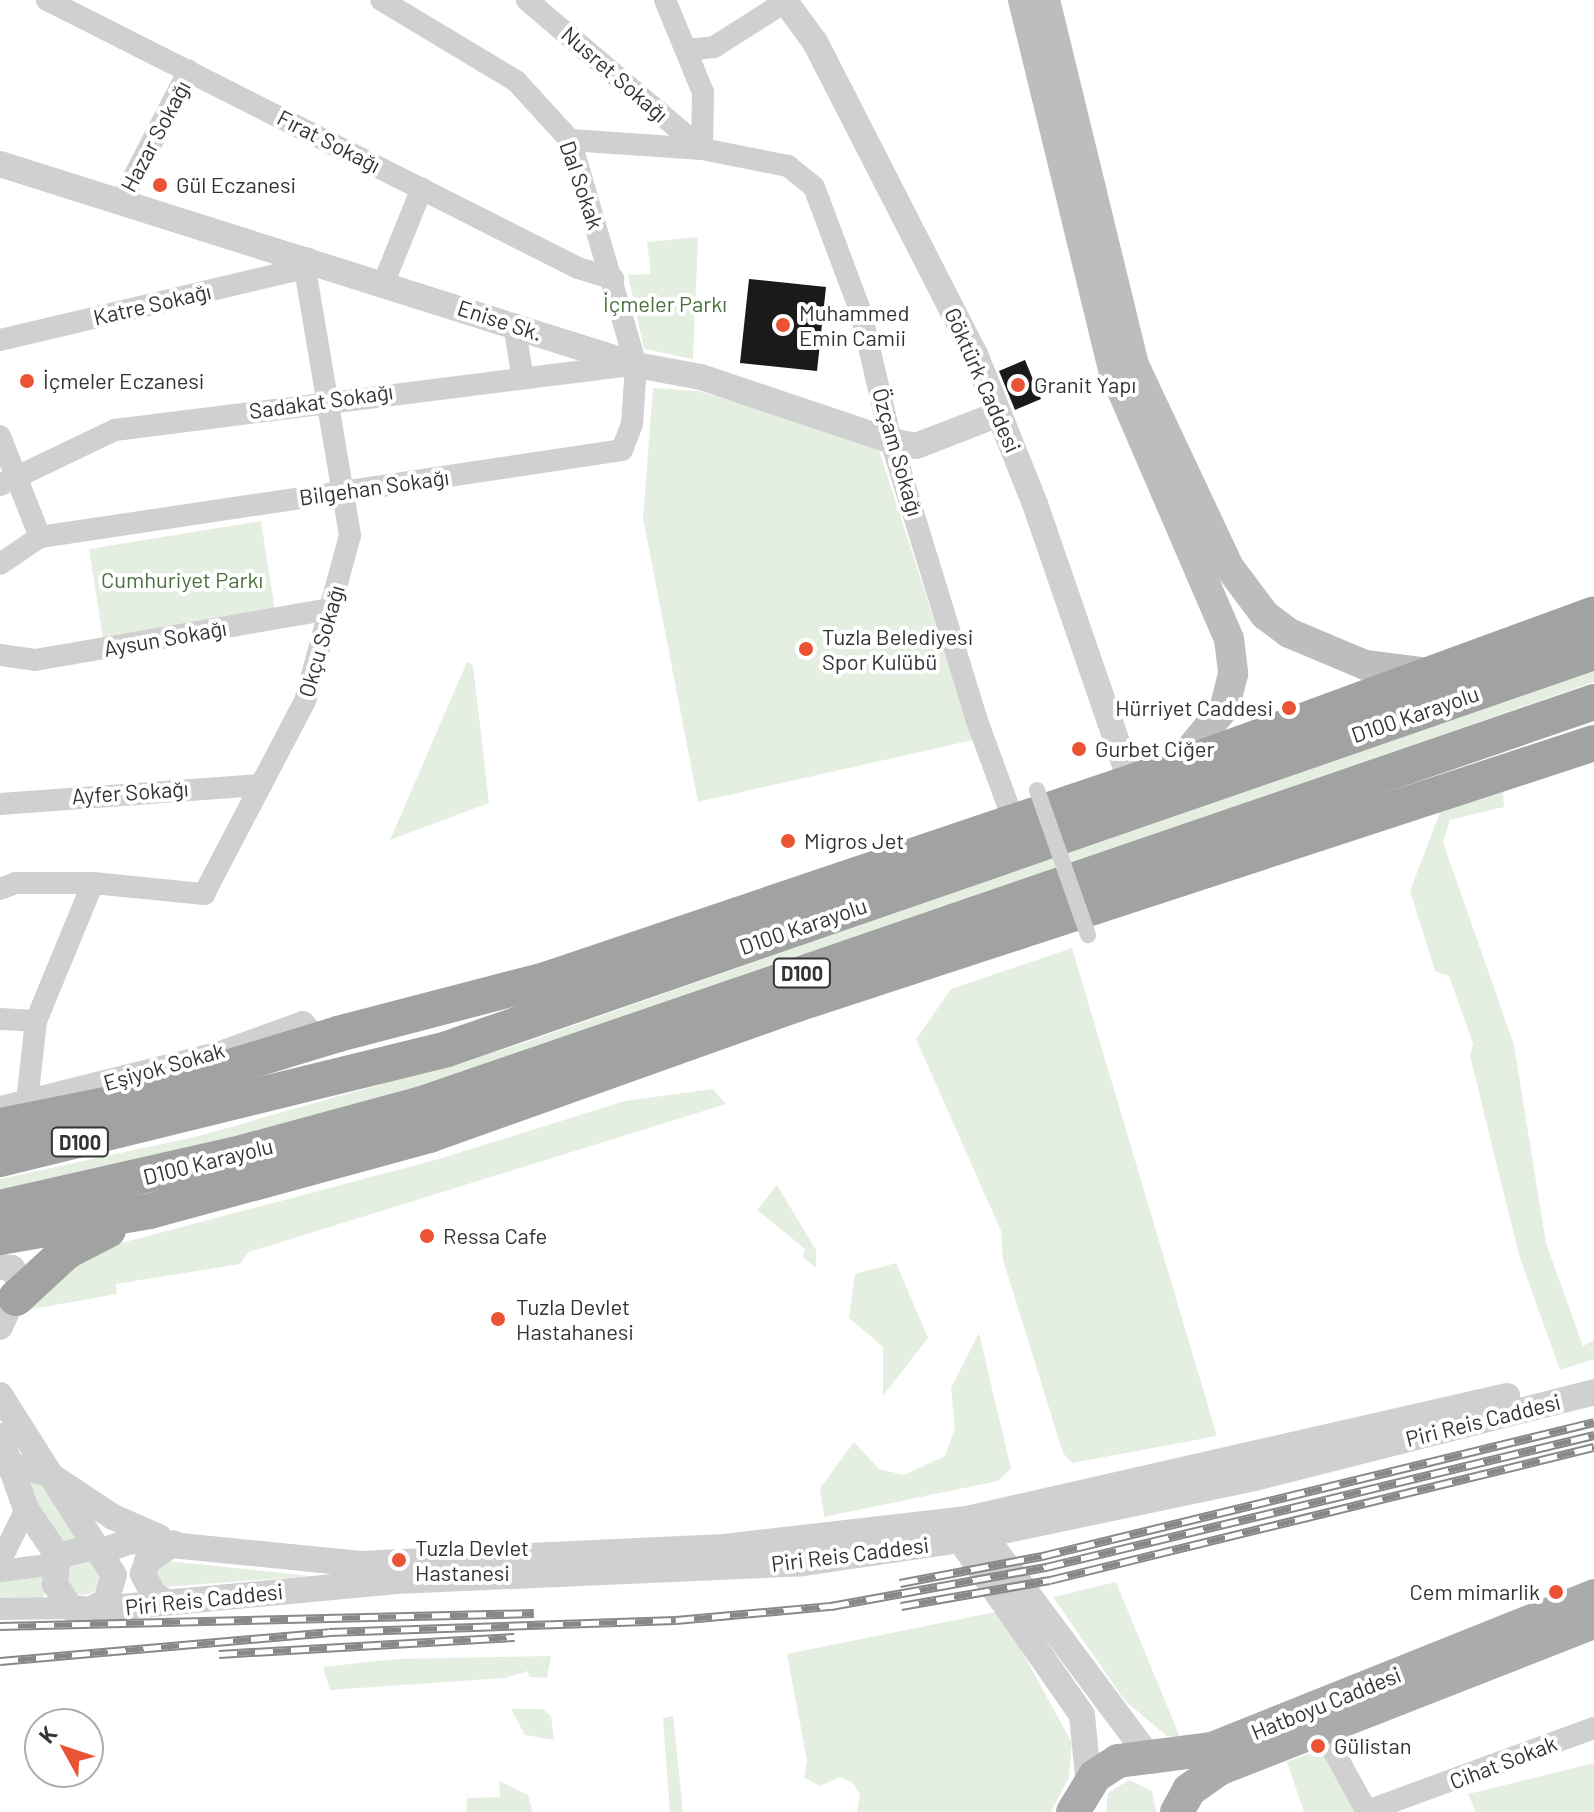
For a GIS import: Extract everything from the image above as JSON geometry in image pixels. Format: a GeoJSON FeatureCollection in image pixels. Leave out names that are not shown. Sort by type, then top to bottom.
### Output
{"type":"FeatureCollection","features":[{"type":"Feature","properties":{"kind":"highway"},"geometry":{"type":"LineString","coordinates":[[160,1124],[545,980],[1174,768],[1594,614]]}},
{"type":"Feature","properties":{"kind":"highway","name":"D100 Karayolu"},"geometry":{"type":"LineString","coordinates":[[0,1159],[160,1124],[447,1049],[1594,652]]}},
{"type":"Feature","properties":{"kind":"highway","name":"D100 Karayolu"},"geometry":{"type":"LineString","coordinates":[[0,1208],[234,1155],[425,1103],[1594,702]]}},
{"type":"Feature","properties":{"kind":"highway"},"geometry":{"type":"LineString","coordinates":[[0,1237],[150,1211],[429,1135],[797,1004],[1591,748]]}},
{"type":"Feature","properties":{"kind":"highway"},"geometry":{"type":"LineString","coordinates":[[0,1126],[106,1105],[320,1040],[545,980]]}},
{"type":"Feature","properties":{"kind":"highway"},"geometry":{"type":"LineString","coordinates":[[5,1298],[67,1251],[150,1211]]}},
{"type":"Feature","properties":{"kind":"main road"},"geometry":{"type":"LineString","coordinates":[[1023,0],[1114,372],[1231,647],[1225,707],[1207,737],[1174,768]]}},
{"type":"Feature","properties":{"kind":"main road"},"geometry":{"type":"LineString","coordinates":[[1045,0],[1134,365],[1229,567],[1265,615],[1289,633],[1365,665],[1435,674]]}},
{"type":"Feature","properties":{"kind":"main road","name":"Hatboyu Caddesi"},"geometry":{"type":"LineString","coordinates":[[1083,1802],[1118,1761],[1152,1761],[1212,1749],[1594,1596]]}},
{"type":"Feature","properties":{"kind":"main road","name":"Hatboyu Caddesi"},"geometry":{"type":"LineString","coordinates":[[1177,1808],[1221,1768],[1594,1622]]}},
{"type":"Feature","properties":{"kind":"main road"},"geometry":{"type":"LineString","coordinates":[[1152,1761],[1170,1780],[1177,1808]]}},
{"type":"Feature","properties":{"kind":"street","name":"Fırat Sokağı"},"geometry":{"type":"LineString","coordinates":[[47,0],[422,188],[613,279]]}},
{"type":"Feature","properties":{"kind":"street","name":"Dal Sokak"},"geometry":{"type":"LineString","coordinates":[[381,0],[516,81],[570,140],[636,365]]}},
{"type":"Feature","properties":{"kind":"street","name":"Nusret Sokağı"},"geometry":{"type":"LineString","coordinates":[[527,0],[702,149]]}},
{"type":"Feature","properties":{"kind":"street"},"geometry":{"type":"LineString","coordinates":[[665,0],[703,92],[702,149]]}},
{"type":"Feature","properties":{"kind":"street"},"geometry":{"type":"LineString","coordinates":[[686,50],[714,47],[784,1]]}},
{"type":"Feature","properties":{"kind":"street","name":"Göktürk Caddesi"},"geometry":{"type":"LineString","coordinates":[[784,1],[830,70],[975,354],[1131,783]]}},
{"type":"Feature","properties":{"kind":"street","name":"Hazar Sokağı"},"geometry":{"type":"LineString","coordinates":[[121,202],[189,70]]}},
{"type":"Feature","properties":{"kind":"street","name":"Özçam Sokağı"},"geometry":{"type":"LineString","coordinates":[[570,140],[702,149],[788,166],[814,187],[861,313],[891,441],[976,718],[1014,822]]}},
{"type":"Feature","properties":{"kind":"street","name":"Enise Sk."},"geometry":{"type":"LineString","coordinates":[[0,164],[307,263],[384,282],[636,365],[701,377],[891,441],[916,446],[999,414]]}},
{"type":"Feature","properties":{"kind":"street"},"geometry":{"type":"LineString","coordinates":[[384,282],[422,188]]}},
{"type":"Feature","properties":{"kind":"street","name":"Katre Sokağı"},"geometry":{"type":"LineString","coordinates":[[0,340],[307,263]]}},
{"type":"Feature","properties":{"kind":"street","name":"Okçu Sokağı"},"geometry":{"type":"LineString","coordinates":[[93,883],[204,894],[305,701],[350,535],[347,491],[307,263]]}},
{"type":"Feature","properties":{"kind":"street"},"geometry":{"type":"LineString","coordinates":[[514,324],[522,374]]}},
{"type":"Feature","properties":{"kind":"street","name":"Sadakat Sokağı"},"geometry":{"type":"LineString","coordinates":[[8,481],[115,430],[522,374],[636,365]]}},
{"type":"Feature","properties":{"kind":"street","name":"Bilgehan Sokağı"},"geometry":{"type":"LineString","coordinates":[[40,537],[622,450],[632,424],[636,365]]}},
{"type":"Feature","properties":{"kind":"street"},"geometry":{"type":"LineString","coordinates":[[0,436],[8,481],[40,537],[0,564]]}},
{"type":"Feature","properties":{"kind":"street","name":"Aysun Sokağı"},"geometry":{"type":"LineString","coordinates":[[0,655],[35,660],[330,609]]}},
{"type":"Feature","properties":{"kind":"street","name":"Ayfer Sokağı"},"geometry":{"type":"LineString","coordinates":[[0,804],[261,785]]}},
{"type":"Feature","properties":{"kind":"street"},"geometry":{"type":"LineString","coordinates":[[1037,790],[1088,935]]}},
{"type":"Feature","properties":{"kind":"street"},"geometry":{"type":"LineString","coordinates":[[0,889],[16,883],[93,883],[36,1021],[27,1102]]}},
{"type":"Feature","properties":{"kind":"street"},"geometry":{"type":"LineString","coordinates":[[0,1019],[36,1021]]}},
{"type":"Feature","properties":{"kind":"street","name":"Eşiyok Sokak"},"geometry":{"type":"LineString","coordinates":[[0,1107],[220,1052],[303,1022],[320,1040]]}},
{"type":"Feature","properties":{"kind":"street","name":"Piri Reis Caddesi"},"geometry":{"type":"LineString","coordinates":[[80,1609],[397,1581],[804,1563],[964,1530],[1594,1377]]}},
{"type":"Feature","properties":{"kind":"street","name":"Piri Reis Caddesi"},"geometry":{"type":"LineString","coordinates":[[173,1543],[361,1564],[724,1547],[964,1530],[988,1534],[1255,1478],[1594,1392]]}},
{"type":"Feature","properties":{"kind":"street"},"geometry":{"type":"LineString","coordinates":[[0,1395],[98,1549],[114,1584],[106,1601],[80,1609],[0,1609]]}},
{"type":"Feature","properties":{"kind":"street"},"geometry":{"type":"LineString","coordinates":[[0,1436],[3,1470],[56,1560],[58,1594],[80,1609]]}},
{"type":"Feature","properties":{"kind":"street"},"geometry":{"type":"LineString","coordinates":[[3,1470],[47,1473],[113,1517],[173,1543]]}},
{"type":"Feature","properties":{"kind":"street"},"geometry":{"type":"LineString","coordinates":[[0,1562],[24,1504]]}},
{"type":"Feature","properties":{"kind":"street"},"geometry":{"type":"LineString","coordinates":[[964,1530],[1082,1715],[1083,1802]]}},
{"type":"Feature","properties":{"kind":"street"},"geometry":{"type":"LineString","coordinates":[[988,1534],[1152,1761]]}},
{"type":"Feature","properties":{"kind":"street"},"geometry":{"type":"LineString","coordinates":[[0,1571],[131,1541],[173,1543]]}},
{"type":"Feature","properties":{"kind":"street"},"geometry":{"type":"LineString","coordinates":[[165,1601],[154,1595],[143,1574],[147,1562],[173,1543]]}},
{"type":"Feature","properties":{"kind":"street","name":"Cihat Sokak"},"geometry":{"type":"LineString","coordinates":[[1367,1812],[1594,1728]]}},
{"type":"Feature","properties":{"kind":"street"},"geometry":{"type":"LineString","coordinates":[[1322,1730],[1367,1812]]}},
{"type":"Feature","properties":{"kind":"green space","name":"İçmeler Parkı"},"geometry":{"type":"Polygon","coordinates":[[[698,237],[693,359],[644,349],[628,275],[651,274],[647,242],[698,237]]]}},
{"type":"Feature","properties":{"kind":"green space","name":"Tuzla Belediyesi Spor Kulübü"},"geometry":{"type":"Polygon","coordinates":[[[653,388],[698,391],[877,444],[973,740],[698,802],[643,518],[653,388]]]}},
{"type":"Feature","properties":{"kind":"green space","name":"Cumhuriyet Parkı"},"geometry":{"type":"Polygon","coordinates":[[[261,521],[275,610],[103,638],[89,549],[261,521]]]}},
{"type":"Feature","properties":{"kind":"green space"},"geometry":{"type":"Polygon","coordinates":[[[467,662],[473,665],[489,803],[390,840],[467,662]]]}},
{"type":"Feature","properties":{"kind":"green space"},"geometry":{"type":"Polygon","coordinates":[[[1594,668],[1594,682],[380,1103],[0,1194],[0,1179],[199,1136],[515,1046],[1594,668]]]}},
{"type":"Feature","properties":{"kind":"green space"},"geometry":{"type":"Polygon","coordinates":[[[1503,788],[1504,807],[1450,820],[1443,842],[1514,1045],[1546,1243],[1583,1346],[1594,1340],[1594,1359],[1560,1370],[1519,1255],[1470,1056],[1473,1043],[1449,976],[1435,971],[1410,891],[1440,812],[1503,788]]]}},
{"type":"Feature","properties":{"kind":"green space"},"geometry":{"type":"Polygon","coordinates":[[[1072,948],[1217,1436],[1072,1463],[1063,1453],[1003,1260],[1001,1231],[916,1039],[951,989],[1072,948]]]}},
{"type":"Feature","properties":{"kind":"green space"},"geometry":{"type":"Polygon","coordinates":[[[713,1089],[726,1104],[249,1252],[240,1264],[116,1284],[117,1294],[27,1310],[63,1270],[106,1247],[439,1159],[625,1101],[713,1089]]]}},
{"type":"Feature","properties":{"kind":"green space"},"geometry":{"type":"Polygon","coordinates":[[[777,1185],[816,1250],[816,1268],[803,1257],[805,1249],[757,1210],[777,1185]]]}},
{"type":"Feature","properties":{"kind":"green space"},"geometry":{"type":"Polygon","coordinates":[[[896,1263],[928,1338],[883,1396],[883,1347],[849,1318],[855,1274],[896,1263]]]}},
{"type":"Feature","properties":{"kind":"green space"},"geometry":{"type":"Polygon","coordinates":[[[979,1333],[1011,1469],[998,1481],[824,1517],[820,1488],[854,1442],[879,1469],[904,1475],[945,1456],[955,1428],[951,1388],[979,1333]]]}},
{"type":"Feature","properties":{"kind":"green space"},"geometry":{"type":"Polygon","coordinates":[[[24,1482],[43,1482],[77,1539],[47,1545],[24,1482]]]}},
{"type":"Feature","properties":{"kind":"green space"},"geometry":{"type":"Polygon","coordinates":[[[83,1559],[95,1565],[101,1577],[95,1589],[83,1595],[71,1589],[65,1577],[71,1565],[83,1559]]]}},
{"type":"Feature","properties":{"kind":"green space"},"geometry":{"type":"Polygon","coordinates":[[[168,1561],[310,1576],[165,1587],[156,1580],[156,1568],[168,1561]]]}},
{"type":"Feature","properties":{"kind":"green space"},"geometry":{"type":"Polygon","coordinates":[[[43,1572],[48,1590],[42,1598],[0,1599],[0,1578],[43,1572]]]}},
{"type":"Feature","properties":{"kind":"green space"},"geometry":{"type":"Polygon","coordinates":[[[1116,1582],[1180,1737],[1167,1736],[1125,1701],[1053,1597],[1116,1582]]]}},
{"type":"Feature","properties":{"kind":"green space"},"geometry":{"type":"Polygon","coordinates":[[[1000,1611],[1072,1743],[1069,1777],[1051,1812],[857,1812],[860,1795],[853,1783],[840,1777],[820,1786],[804,1778],[807,1761],[787,1654],[1000,1611]]]}},
{"type":"Feature","properties":{"kind":"green space"},"geometry":{"type":"Polygon","coordinates":[[[551,1656],[547,1678],[529,1677],[528,1671],[505,1678],[330,1690],[323,1667],[396,1659],[551,1656]]]}},
{"type":"Feature","properties":{"kind":"green space"},"geometry":{"type":"Polygon","coordinates":[[[511,1709],[543,1709],[551,1716],[554,1740],[525,1735],[511,1709]]]}},
{"type":"Feature","properties":{"kind":"green space"},"geometry":{"type":"Polygon","coordinates":[[[673,1716],[683,1812],[670,1812],[663,1718],[673,1716]]]}},
{"type":"Feature","properties":{"kind":"green space"},"geometry":{"type":"Polygon","coordinates":[[[1321,1749],[1355,1812],[1304,1812],[1287,1762],[1321,1749]]]}},
{"type":"Feature","properties":{"kind":"green space"},"geometry":{"type":"Polygon","coordinates":[[[1594,1763],[1594,1812],[1476,1812],[1468,1794],[1594,1763]]]}},
{"type":"Feature","properties":{"kind":"green space"},"geometry":{"type":"Polygon","coordinates":[[[1129,1780],[1152,1791],[1156,1812],[1106,1812],[1108,1793],[1129,1780]]]}},
{"type":"Feature","properties":{"kind":"green space"},"geometry":{"type":"Polygon","coordinates":[[[499,1781],[528,1795],[533,1812],[466,1812],[467,1798],[500,1797],[499,1781]]]}},
{"type":"Feature","properties":{"kind":"building","name":"Muhammed Emin Camii"},"geometry":{"type":"Polygon","coordinates":[[[749,279],[826,287],[817,371],[740,363],[749,279]]]}},
{"type":"Feature","properties":{"kind":"building","name":"Granit Yapı"},"geometry":{"type":"Polygon","coordinates":[[[1025,360],[1041,399],[1015,410],[999,371],[1025,360]]]}},
{"type":"Feature","properties":{"kind":"railway"},"geometry":{"type":"LineString","coordinates":[[900,1583],[1042,1556],[1594,1422]]}},
{"type":"Feature","properties":{"kind":"railway"},"geometry":{"type":"LineString","coordinates":[[0,1661],[329,1632],[676,1620],[831,1606],[1046,1567],[1594,1435]]}},
{"type":"Feature","properties":{"kind":"railway"},"geometry":{"type":"LineString","coordinates":[[901,1606],[1050,1580],[1594,1447]]}},
{"type":"Feature","properties":{"kind":"railway"},"geometry":{"type":"LineString","coordinates":[[0,1626],[534,1613]]}},
{"type":"Feature","properties":{"kind":"railway"},"geometry":{"type":"LineString","coordinates":[[219,1654],[515,1637]]}},
{"type":"Feature","properties":{"kind":"place","name":"Gül Eczanesi"},"geometry":{"type":"Point","coordinates":[160,185]}},
{"type":"Feature","properties":{"kind":"place","name":"Muhammed Emin Camii"},"geometry":{"type":"Point","coordinates":[783,325]}},
{"type":"Feature","properties":{"kind":"place","name":"İçmeler Eczanesi"},"geometry":{"type":"Point","coordinates":[27,381]}},
{"type":"Feature","properties":{"kind":"place","name":"Granit Yapı"},"geometry":{"type":"Point","coordinates":[1018,385]}},
{"type":"Feature","properties":{"kind":"place","name":"Tuzla Belediyesi Spor Kulübü"},"geometry":{"type":"Point","coordinates":[806,649]}},
{"type":"Feature","properties":{"kind":"place","name":"Hürriyet Caddesi"},"geometry":{"type":"Point","coordinates":[1289,708]}},
{"type":"Feature","properties":{"kind":"place","name":"Gurbet Ciğer"},"geometry":{"type":"Point","coordinates":[1079,749]}},
{"type":"Feature","properties":{"kind":"place","name":"Migros Jet"},"geometry":{"type":"Point","coordinates":[788,841]}},
{"type":"Feature","properties":{"kind":"place","name":"Ressa Cafe"},"geometry":{"type":"Point","coordinates":[427,1236]}},
{"type":"Feature","properties":{"kind":"place","name":"Tuzla Devlet Hastahanesi"},"geometry":{"type":"Point","coordinates":[498,1319]}},
{"type":"Feature","properties":{"kind":"place","name":"Tuzla Devlet Hastanesi"},"geometry":{"type":"Point","coordinates":[399,1560]}},
{"type":"Feature","properties":{"kind":"place","name":"Cem mimarlik"},"geometry":{"type":"Point","coordinates":[1556,1592]}},
{"type":"Feature","properties":{"kind":"place","name":"Gülistan"},"geometry":{"type":"Point","coordinates":[1318,1746]}}]}
